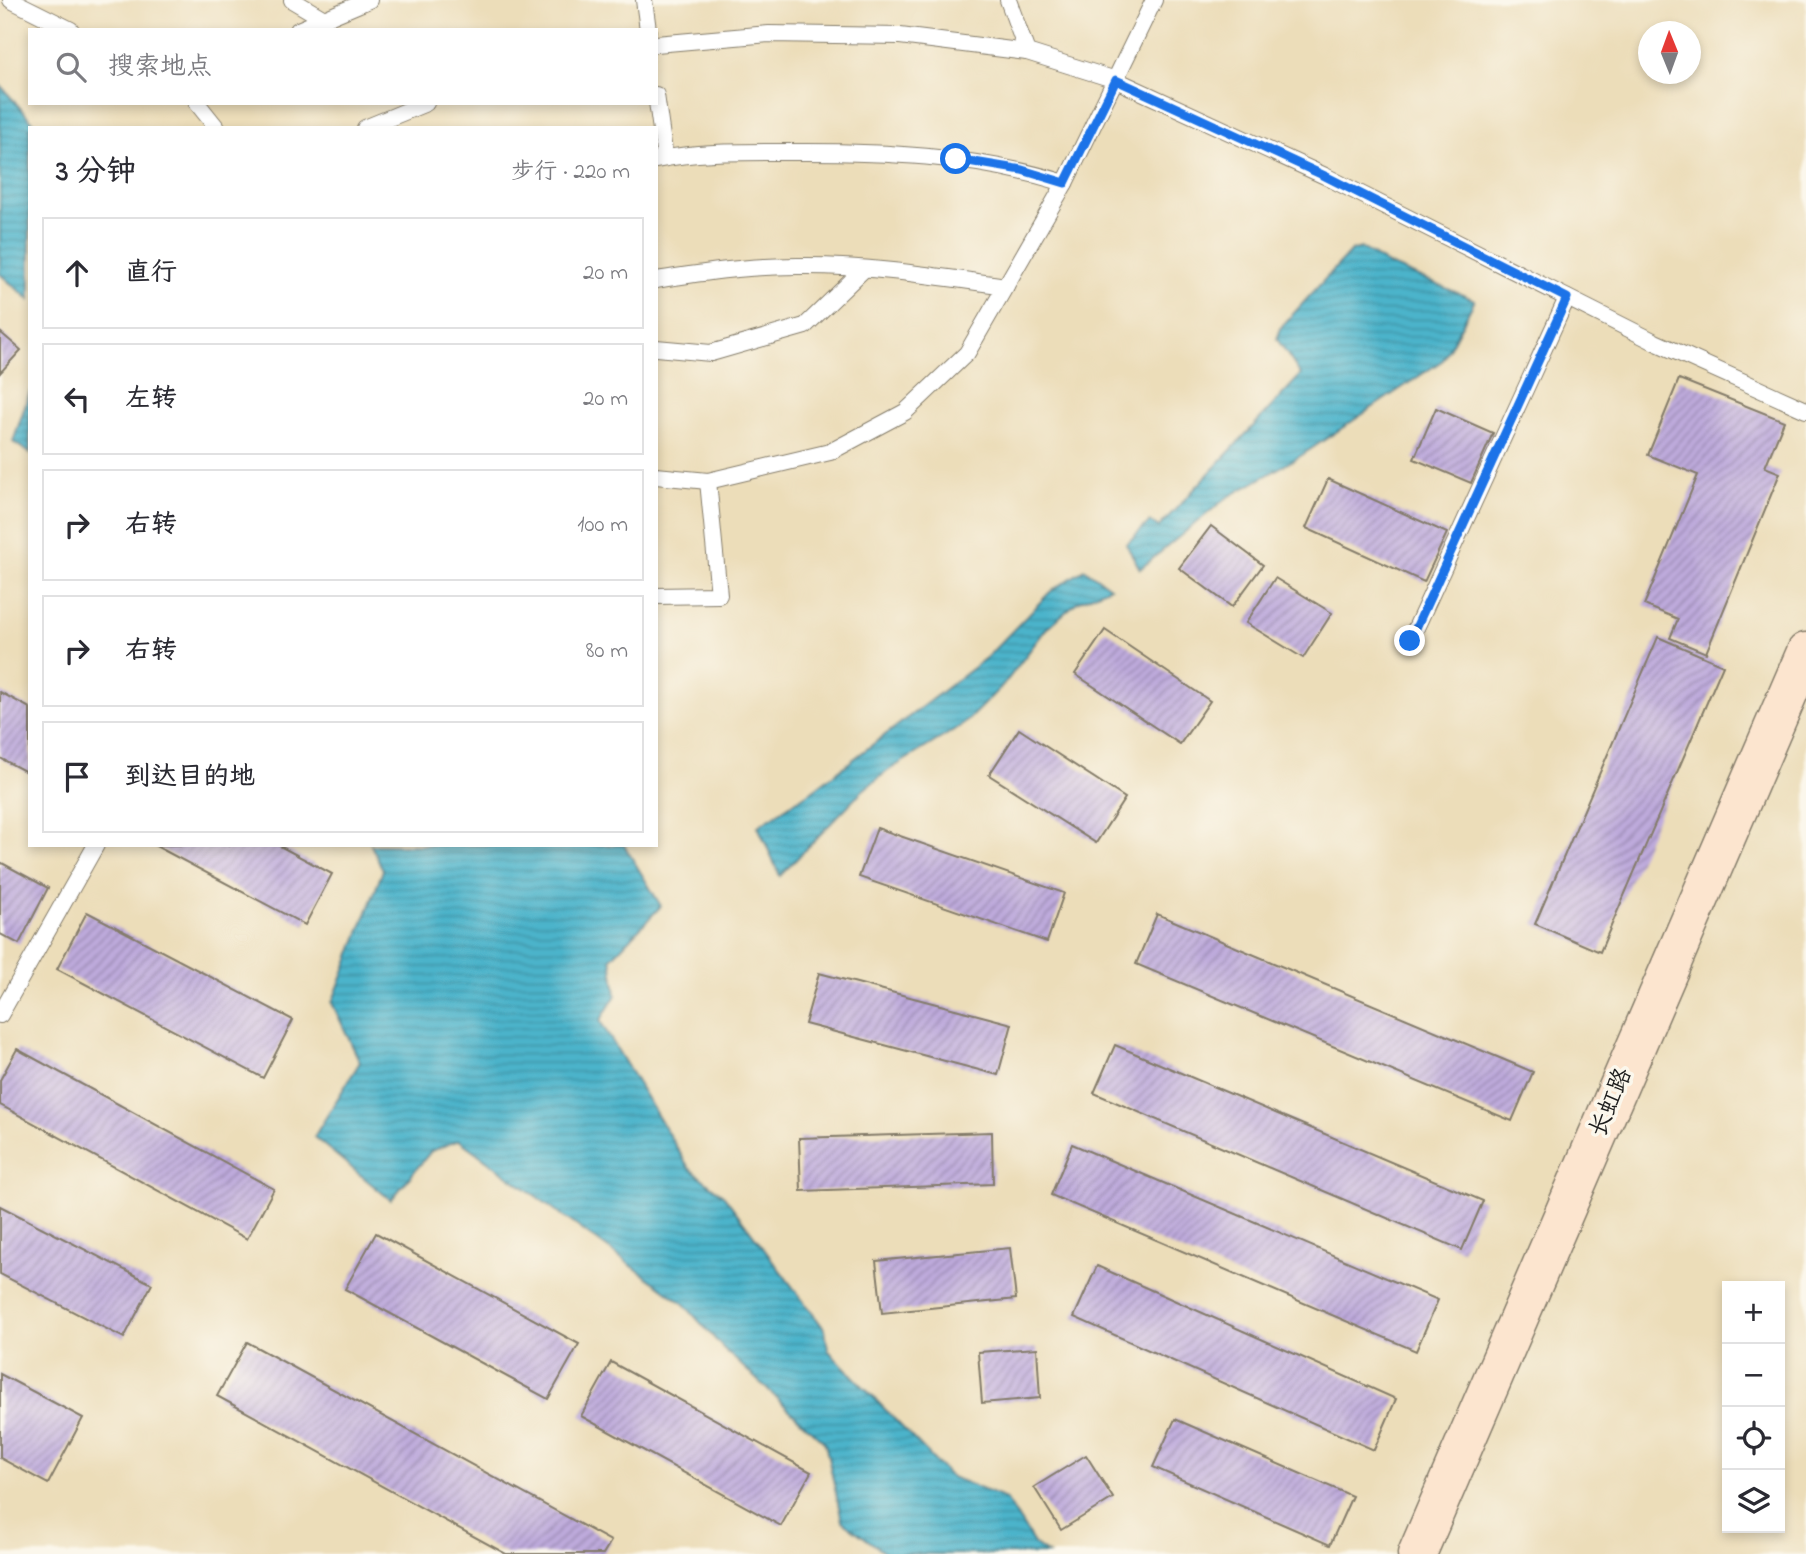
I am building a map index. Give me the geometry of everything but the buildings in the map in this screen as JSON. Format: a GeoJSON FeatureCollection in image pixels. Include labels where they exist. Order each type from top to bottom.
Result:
{"type":"FeatureCollection","features":[{"type":"Feature","properties":{"kind":"street","name":"长虹路"},"geometry":{"type":"LineString","coordinates":[[1417,1554],[1806,652]]}},
{"type":"Feature","properties":{"kind":"lane"},"geometry":{"type":"LineString","coordinates":[[11,0],[67,28]]}},
{"type":"Feature","properties":{"kind":"lane"},"geometry":{"type":"LineString","coordinates":[[292,0],[324,19]]}},
{"type":"Feature","properties":{"kind":"lane"},"geometry":{"type":"LineString","coordinates":[[303,28],[369,0]]}},
{"type":"Feature","properties":{"kind":"lane"},"geometry":{"type":"LineString","coordinates":[[644,0],[648,28]]}},
{"type":"Feature","properties":{"kind":"lane"},"geometry":{"type":"LineString","coordinates":[[1008,0],[1027,52]]}},
{"type":"Feature","properties":{"kind":"lane"},"geometry":{"type":"LineString","coordinates":[[658,476],[708,481],[830,452],[905,412],[967,353],[1065,183],[1154,0]]}},
{"type":"Feature","properties":{"kind":"lane"},"geometry":{"type":"LineString","coordinates":[[658,44],[769,34],[900,36],[1027,52],[1116,80],[1325,176],[1656,342],[1806,410]]}},
{"type":"Feature","properties":{"kind":"lane"},"geometry":{"type":"LineString","coordinates":[[199,105],[214,126]]}},
{"type":"Feature","properties":{"kind":"lane"},"geometry":{"type":"LineString","coordinates":[[370,126],[421,105]]}},
{"type":"Feature","properties":{"kind":"lane"},"geometry":{"type":"LineString","coordinates":[[657,105],[661,159],[749,152],[856,152],[956,159],[1022,170],[1065,183]]}},
{"type":"Feature","properties":{"kind":"lane"},"geometry":{"type":"LineString","coordinates":[[658,280],[713,270],[807,265],[1006,286]]}},
{"type":"Feature","properties":{"kind":"lane"},"geometry":{"type":"LineString","coordinates":[[658,348],[711,353],[805,326],[864,270]]}},
{"type":"Feature","properties":{"kind":"lane"},"geometry":{"type":"LineString","coordinates":[[1410,641],[1567,298]]}},
{"type":"Feature","properties":{"kind":"lane"},"geometry":{"type":"LineString","coordinates":[[658,596],[719,595],[708,481]]}},
{"type":"Feature","properties":{"kind":"lane"},"geometry":{"type":"LineString","coordinates":[[0,1015],[95,847]]}},
{"type":"Feature","properties":{"kind":"water"},"geometry":{"type":"Polygon","coordinates":[[[0,85],[36,126],[28,126],[28,298],[0,274],[0,85]]]}},
{"type":"Feature","properties":{"kind":"water"},"geometry":{"type":"Polygon","coordinates":[[[1361,248],[1387,264],[1475,300],[1443,360],[1302,455],[1225,499],[1140,569],[1126,544],[1150,522],[1159,527],[1301,375],[1277,339],[1282,326],[1351,251],[1361,248]]]}},
{"type":"Feature","properties":{"kind":"water"},"geometry":{"type":"Polygon","coordinates":[[[28,397],[28,452],[13,442],[28,397]]]}},
{"type":"Feature","properties":{"kind":"water"},"geometry":{"type":"Polygon","coordinates":[[[1085,569],[1110,587],[1077,602],[1046,629],[1005,683],[964,724],[889,770],[863,790],[780,876],[758,826],[816,788],[987,657],[1050,592],[1085,569]]]}},
{"type":"Feature","properties":{"kind":"water"},"geometry":{"type":"Polygon","coordinates":[[[372,847],[625,847],[661,906],[611,958],[616,995],[600,1021],[689,1168],[724,1196],[825,1330],[828,1350],[949,1476],[1006,1499],[1035,1545],[1048,1554],[887,1554],[842,1521],[825,1443],[722,1347],[684,1304],[459,1140],[431,1151],[391,1200],[314,1137],[360,1062],[332,1003],[383,870],[372,847]]]}},
{"type":"Feature","properties":{"kind":"route"},"geometry":{"type":"LineString","coordinates":[[956,159],[1022,170],[1065,183],[1116,80],[1325,176],[1567,298],[1410,641]]}}]}
